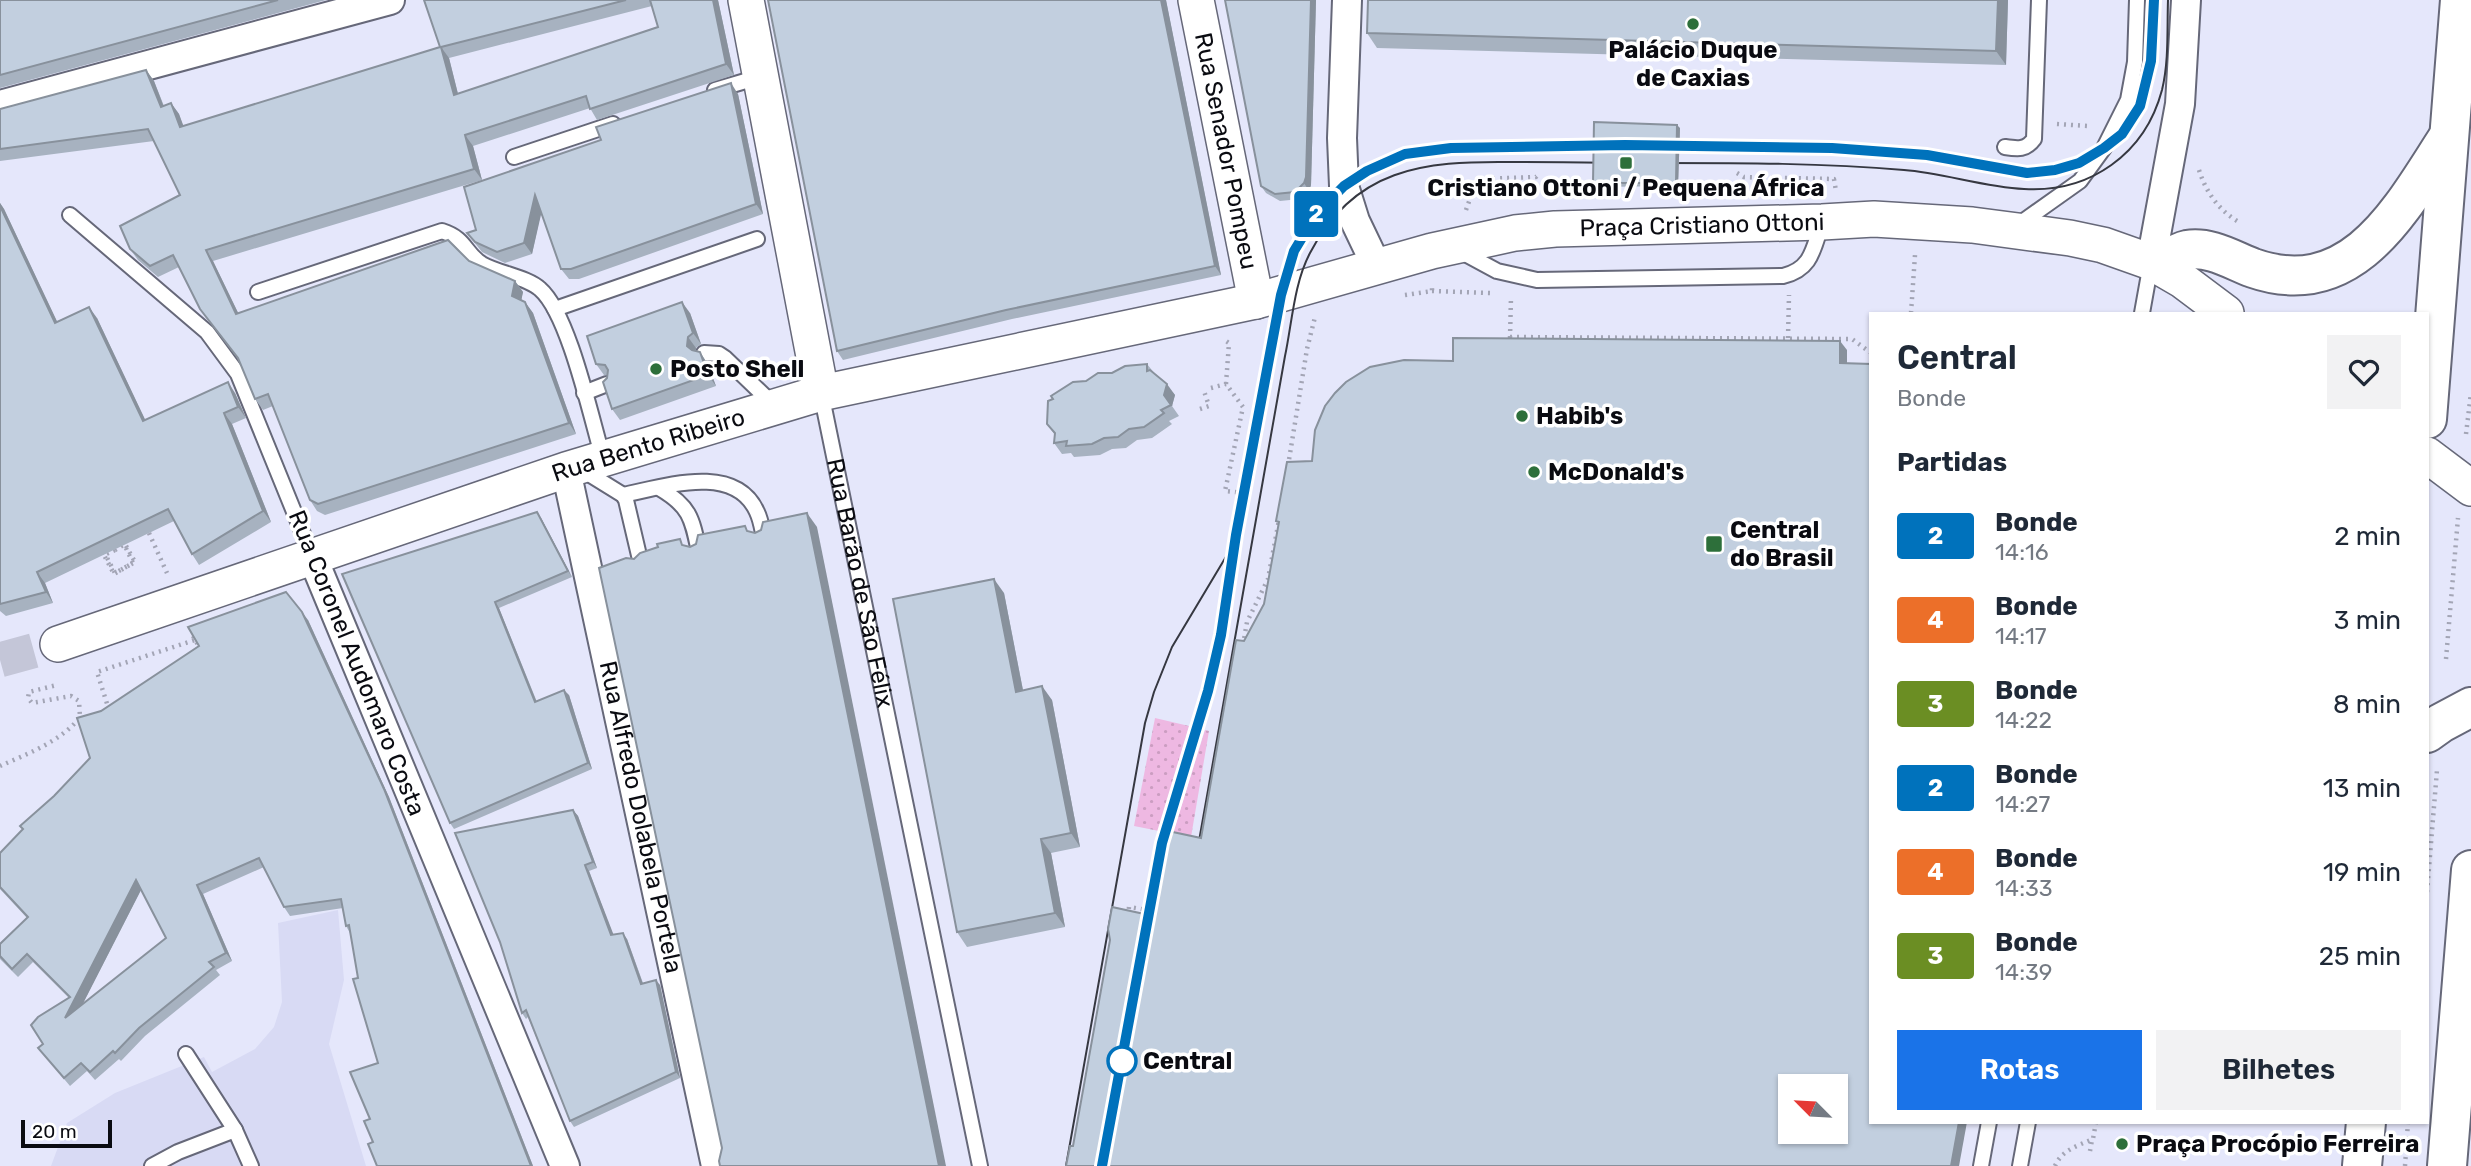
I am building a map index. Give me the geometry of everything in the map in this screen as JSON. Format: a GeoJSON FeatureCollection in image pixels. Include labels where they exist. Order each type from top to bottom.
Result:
{"type":"FeatureCollection","features":[{"type":"Feature","properties":{"kind":"main road"},"geometry":{"type":"LineString","coordinates":[[2429,392],[2460,0]]}},
{"type":"Feature","properties":{"kind":"main road"},"geometry":{"type":"LineString","coordinates":[[2155,263],[2185,250],[2202,250],[2284,275],[2309,274],[2342,265],[2364,251],[2385,230],[2448,137]]}},
{"type":"Feature","properties":{"kind":"main road"},"geometry":{"type":"LineString","coordinates":[[2429,732],[2471,707]]}},
{"type":"Feature","properties":{"kind":"main road"},"geometry":{"type":"LineString","coordinates":[[2447,1166],[2471,870]]}},
{"type":"Feature","properties":{"kind":"main road"},"geometry":{"type":"LineString","coordinates":[[2362,1166],[2366,1124]]}},
{"type":"Feature","properties":{"kind":"street"},"geometry":{"type":"LineString","coordinates":[[0,105],[390,0]]}},
{"type":"Feature","properties":{"kind":"street","name":"Rua Barão de São Félix"},"geometry":{"type":"LineString","coordinates":[[746,0],[821,393]]}},
{"type":"Feature","properties":{"kind":"street","name":"Rua Senador Pompeu"},"geometry":{"type":"LineString","coordinates":[[1196,0],[1255,301]]}},
{"type":"Feature","properties":{"kind":"street"},"geometry":{"type":"LineString","coordinates":[[1347,0],[1342,138],[1344,186],[1355,221],[1377,267]]}},
{"type":"Feature","properties":{"kind":"street"},"geometry":{"type":"LineString","coordinates":[[2186,0],[2180,104],[2155,263],[2225,312]]}},
{"type":"Feature","properties":{"kind":"street","name":"Praça Cristiano Ottoni"},"geometry":{"type":"LineString","coordinates":[[1255,301],[1452,247],[1516,233],[1555,229],[1874,219],[1972,225],[2070,238],[2103,245],[2155,263]]}},
{"type":"Feature","properties":{"kind":"street","name":"Rua Bento Ribeiro"},"geometry":{"type":"LineString","coordinates":[[58,644],[582,465],[821,393],[1255,301]]}},
{"type":"Feature","properties":{"kind":"street"},"geometry":{"type":"LineString","coordinates":[[2429,458],[2465,503]]}},
{"type":"Feature","properties":{"kind":"street","name":"Rua Alfredo Dolabela Portela"},"geometry":{"type":"LineString","coordinates":[[582,465],[716,1166]]}},
{"type":"Feature","properties":{"kind":"street","name":"Rua Coronel Audomaro Costa"},"geometry":{"type":"LineString","coordinates":[[312,556],[565,1166]]}},
{"type":"Feature","properties":{"kind":"lane"},"geometry":{"type":"LineString","coordinates":[[2005,148],[2020,149],[2029,146],[2034,139],[2039,0]]}},
{"type":"Feature","properties":{"kind":"lane"},"geometry":{"type":"LineString","coordinates":[[2011,230],[2080,181],[2104,148],[2128,100],[2136,62],[2137,0]]}},
{"type":"Feature","properties":{"kind":"lane"},"geometry":{"type":"LineString","coordinates":[[708,93],[761,76]]}},
{"type":"Feature","properties":{"kind":"lane"},"geometry":{"type":"LineString","coordinates":[[514,157],[630,119]]}},
{"type":"Feature","properties":{"kind":"lane","name":"Rua Coronel Audomaro Costa"},"geometry":{"type":"LineString","coordinates":[[70,215],[207,332],[238,374],[312,556]]}},
{"type":"Feature","properties":{"kind":"lane"},"geometry":{"type":"LineString","coordinates":[[1452,247],[1497,271],[1537,280],[1789,274],[1798,272],[1808,262],[1832,221]]}},
{"type":"Feature","properties":{"kind":"lane"},"geometry":{"type":"LineString","coordinates":[[258,292],[443,231],[456,235],[474,259],[496,272],[532,282],[550,299],[555,309],[568,339],[584,393],[582,465],[623,495],[629,506],[641,564]]}},
{"type":"Feature","properties":{"kind":"lane"},"geometry":{"type":"LineString","coordinates":[[555,309],[757,239]]}},
{"type":"Feature","properties":{"kind":"lane"},"geometry":{"type":"LineString","coordinates":[[2143,312],[2155,263]]}},
{"type":"Feature","properties":{"kind":"lane"},"geometry":{"type":"LineString","coordinates":[[704,353],[719,354],[725,358],[776,407]]}},
{"type":"Feature","properties":{"kind":"lane"},"geometry":{"type":"LineString","coordinates":[[584,393],[607,384]]}},
{"type":"Feature","properties":{"kind":"lane","name":"Rua Barão de São Félix"},"geometry":{"type":"LineString","coordinates":[[821,393],[980,1166]]}},
{"type":"Feature","properties":{"kind":"lane"},"geometry":{"type":"LineString","coordinates":[[623,495],[697,481],[730,486],[751,502],[758,513],[764,538]]}},
{"type":"Feature","properties":{"kind":"lane"},"geometry":{"type":"LineString","coordinates":[[659,488],[679,501],[688,512],[699,552]]}},
{"type":"Feature","properties":{"kind":"lane"},"geometry":{"type":"LineString","coordinates":[[187,1054],[235,1130],[251,1166]]}},
{"type":"Feature","properties":{"kind":"lane"},"geometry":{"type":"LineString","coordinates":[[1982,1166],[1989,1124]]}},
{"type":"Feature","properties":{"kind":"lane"},"geometry":{"type":"LineString","coordinates":[[2020,1166],[2028,1124]]}},
{"type":"Feature","properties":{"kind":"lane"},"geometry":{"type":"LineString","coordinates":[[152,1166],[178,1152],[235,1130]]}},
{"type":"Feature","properties":{"kind":"path"},"geometry":{"type":"LineString","coordinates":[[2035,124],[2088,126]]}},
{"type":"Feature","properties":{"kind":"path"},"geometry":{"type":"LineString","coordinates":[[2171,153],[2197,153],[2203,185],[2218,206],[2246,225]]}},
{"type":"Feature","properties":{"kind":"path"},"geometry":{"type":"LineString","coordinates":[[1452,247],[1477,179],[1536,177],[1540,173]]}},
{"type":"Feature","properties":{"kind":"path"},"geometry":{"type":"LineString","coordinates":[[1737,173],[1744,177],[1834,179],[1832,221]]}},
{"type":"Feature","properties":{"kind":"path"},"geometry":{"type":"LineString","coordinates":[[1912,312],[1916,222]]}},
{"type":"Feature","properties":{"kind":"path"},"geometry":{"type":"LineString","coordinates":[[1788,350],[1789,274]]}},
{"type":"Feature","properties":{"kind":"path"},"geometry":{"type":"LineString","coordinates":[[1510,348],[1511,276]]}},
{"type":"Feature","properties":{"kind":"path"},"geometry":{"type":"LineString","coordinates":[[1432,291],[1511,294]]}},
{"type":"Feature","properties":{"kind":"path"},"geometry":{"type":"LineString","coordinates":[[1288,467],[1307,349],[1317,310]]}},
{"type":"Feature","properties":{"kind":"path"},"geometry":{"type":"LineString","coordinates":[[1210,311],[1213,331],[1229,343],[1226,384],[1243,407],[1225,491],[1245,493]]}},
{"type":"Feature","properties":{"kind":"path"},"geometry":{"type":"LineString","coordinates":[[1510,337],[1852,339],[1869,352]]}},
{"type":"Feature","properties":{"kind":"path"},"geometry":{"type":"LineString","coordinates":[[1211,388],[1226,384]]}},
{"type":"Feature","properties":{"kind":"path"},"geometry":{"type":"LineString","coordinates":[[1200,409],[1209,406],[1204,391]]}},
{"type":"Feature","properties":{"kind":"path"},"geometry":{"type":"LineString","coordinates":[[2466,434],[2471,393]]}},
{"type":"Feature","properties":{"kind":"path"},"geometry":{"type":"LineString","coordinates":[[2446,659],[2465,503]]}},
{"type":"Feature","properties":{"kind":"path"},"geometry":{"type":"LineString","coordinates":[[1242,648],[1247,622],[1268,579],[1280,511]]}},
{"type":"Feature","properties":{"kind":"path"},"geometry":{"type":"LineString","coordinates":[[149,533],[168,575]]}},
{"type":"Feature","properties":{"kind":"path"},"geometry":{"type":"LineString","coordinates":[[104,552],[115,573],[135,562],[125,544],[115,550],[104,555],[114,574],[133,563],[124,544]]}},
{"type":"Feature","properties":{"kind":"path"},"geometry":{"type":"LineString","coordinates":[[190,658],[201,650],[193,636]]}},
{"type":"Feature","properties":{"kind":"path"},"geometry":{"type":"LineString","coordinates":[[121,704],[109,711],[97,672],[208,636]]}},
{"type":"Feature","properties":{"kind":"path"},"geometry":{"type":"LineString","coordinates":[[0,766],[29,753],[74,726],[80,718],[79,702],[71,696],[32,703],[28,698],[29,692],[57,685]]}},
{"type":"Feature","properties":{"kind":"path"},"geometry":{"type":"LineString","coordinates":[[2429,868],[2437,771]]}},
{"type":"Feature","properties":{"kind":"path"},"geometry":{"type":"LineString","coordinates":[[1127,919],[1129,907],[1158,912]]}},
{"type":"Feature","properties":{"kind":"path"},"geometry":{"type":"LineString","coordinates":[[2090,1151],[2096,1124]]}},
{"type":"Feature","properties":{"kind":"path"},"geometry":{"type":"LineString","coordinates":[[2404,1166],[2408,1124]]}},
{"type":"Feature","properties":{"kind":"path"},"geometry":{"type":"LineString","coordinates":[[2054,1166],[2067,1149],[2092,1139]]}},
{"type":"Feature","properties":{"kind":"shaded area"},"geometry":{"type":"Polygon","coordinates":[[[1155,718],[1189,726],[1159,831],[1134,826],[1155,718]]]}},
{"type":"Feature","properties":{"kind":"shaded area"},"geometry":{"type":"Polygon","coordinates":[[[1205,730],[1209,731],[1191,837],[1173,833],[1205,730]]]}},
{"type":"Feature","properties":{"kind":"shaded area"},"geometry":{"type":"Polygon","coordinates":[[[338,910],[344,980],[329,1044],[366,1166],[51,1166],[67,1123],[115,1093],[204,1057],[212,1072],[255,1049],[274,1027],[282,1002],[278,923],[338,910]]]}},
{"type":"Feature","properties":{"kind":"building"},"geometry":{"type":"Polygon","coordinates":[[[0,0],[278,0],[0,75],[0,0]]]}},
{"type":"Feature","properties":{"kind":"building"},"geometry":{"type":"Polygon","coordinates":[[[424,0],[626,0],[441,47],[454,95],[658,27],[650,0],[713,0],[726,64],[590,109],[586,96],[465,135],[474,169],[206,250],[236,314],[448,240],[469,261],[515,281],[512,296],[525,302],[569,423],[318,504],[310,500],[268,394],[255,399],[238,358],[200,309],[173,255],[150,266],[130,249],[120,226],[180,195],[148,129],[0,149],[0,109],[146,70],[161,107],[171,103],[180,127],[440,47],[424,0]]]}},
{"type":"Feature","properties":{"kind":"building"},"geometry":{"type":"Polygon","coordinates":[[[768,0],[1161,0],[1215,266],[1006,310],[837,351],[768,0]]]}},
{"type":"Feature","properties":{"kind":"building"},"geometry":{"type":"Polygon","coordinates":[[[1225,0],[1311,0],[1306,177],[1295,192],[1275,194],[1261,186],[1225,0]]]}},
{"type":"Feature","properties":{"kind":"building","name":"Palácio Duque de Caxias"},"geometry":{"type":"Polygon","coordinates":[[[1368,0],[1998,0],[1996,51],[1367,33],[1368,0]]]}},
{"type":"Feature","properties":{"kind":"building"},"geometry":{"type":"Polygon","coordinates":[[[731,83],[756,204],[571,269],[561,269],[535,195],[524,243],[497,252],[475,242],[467,233],[476,230],[464,187],[601,140],[596,127],[731,83]]]}},
{"type":"Feature","properties":{"kind":"building"},"geometry":{"type":"Polygon","coordinates":[[[1594,122],[1677,125],[1676,183],[1593,183],[1594,122]]]}},
{"type":"Feature","properties":{"kind":"building"},"geometry":{"type":"Polygon","coordinates":[[[0,206],[55,323],[89,307],[143,421],[228,382],[238,407],[224,413],[263,511],[192,554],[168,509],[37,572],[46,592],[0,604],[0,206]]]}},
{"type":"Feature","properties":{"kind":"building","name":"Posto Shell"},"geometry":{"type":"Polygon","coordinates":[[[682,302],[693,333],[688,337],[687,346],[700,352],[708,375],[612,409],[603,382],[607,378],[608,370],[605,365],[596,364],[587,336],[682,302]]]}},
{"type":"Feature","properties":{"kind":"building"},"geometry":{"type":"Polygon","coordinates":[[[1453,338],[1840,341],[1840,363],[1869,364],[1869,1124],[1959,1124],[1951,1166],[1066,1166],[1070,1146],[1073,1146],[1110,940],[1108,929],[1112,907],[1149,915],[1155,878],[1159,879],[1168,831],[1201,838],[1236,640],[1244,641],[1264,604],[1287,462],[1312,461],[1315,430],[1325,406],[1346,382],[1370,367],[1404,360],[1453,361],[1453,338]]]}},
{"type":"Feature","properties":{"kind":"building"},"geometry":{"type":"Polygon","coordinates":[[[1147,364],[1147,371],[1150,370],[1167,384],[1164,395],[1171,405],[1161,410],[1164,413],[1144,427],[1129,429],[1118,437],[1104,438],[1092,444],[1066,446],[1067,441],[1054,443],[1055,433],[1047,424],[1048,401],[1053,399],[1051,396],[1073,382],[1086,381],[1098,373],[1112,373],[1125,366],[1147,364]]]}},
{"type":"Feature","properties":{"kind":"building"},"geometry":{"type":"Polygon","coordinates":[[[537,512],[568,571],[495,602],[535,702],[564,690],[588,763],[450,823],[342,574],[537,512]]]}},
{"type":"Feature","properties":{"kind":"building"},"geometry":{"type":"Polygon","coordinates":[[[807,513],[939,1166],[720,1166],[722,1148],[599,568],[626,558],[634,559],[640,553],[658,547],[657,544],[680,539],[682,545],[690,547],[696,544],[698,535],[745,526],[747,531],[755,533],[761,530],[763,522],[807,513]]]}},
{"type":"Feature","properties":{"kind":"building"},"geometry":{"type":"Polygon","coordinates":[[[994,579],[1016,692],[1042,686],[1071,833],[1041,839],[1055,913],[957,932],[893,599],[994,579]]]}},
{"type":"Feature","properties":{"kind":"building"},"geometry":{"type":"Polygon","coordinates":[[[286,592],[302,612],[384,789],[531,1166],[377,1166],[368,1144],[373,1142],[364,1121],[370,1119],[350,1072],[378,1063],[353,979],[358,978],[349,925],[346,926],[341,899],[284,907],[259,858],[197,885],[226,953],[209,962],[214,967],[139,1028],[115,1053],[113,1051],[90,1072],[81,1063],[64,1078],[38,1048],[43,1044],[31,1025],[38,1017],[70,997],[27,954],[12,969],[0,956],[0,944],[28,917],[0,887],[0,853],[23,829],[20,826],[54,796],[90,758],[77,718],[101,711],[199,646],[188,627],[286,592]],[[136,880],[65,1018],[166,938],[136,880]]]}},
{"type":"Feature","properties":{"kind":"building"},"geometry":{"type":"Polygon","coordinates":[[[573,810],[593,862],[585,865],[611,935],[623,933],[641,984],[656,980],[676,1072],[570,1121],[526,1010],[522,1013],[500,942],[455,833],[573,810]]]}},
{"type":"Feature","properties":{"kind":"tunnel"},"geometry":{"type":"LineString","coordinates":[[0,660],[58,644]]}},
{"type":"Feature","properties":{"kind":"tram line"},"geometry":{"type":"LineString","coordinates":[[1659,146],[1903,154],[2025,173],[2063,167],[2094,154],[2114,140],[2129,124],[2139,106],[2150,67],[2154,0]]}},
{"type":"Feature","properties":{"kind":"tram line","name":"2"},"geometry":{"type":"LineString","coordinates":[[1102,1166],[1162,843],[1208,691],[1221,635],[1236,535],[1281,295],[1294,251],[1317,213],[1344,186],[1367,171],[1405,154],[1451,148],[1625,145],[1832,148],[1927,155],[2027,173],[2055,170],[2079,163],[2104,148],[2122,134],[2140,106],[2151,61],[2154,0]]}},
{"type":"Feature","properties":{"kind":"tram line"},"geometry":{"type":"LineString","coordinates":[[1660,163],[1874,168],[1919,172],[2024,189],[2048,189],[2071,184],[2092,176],[2128,151],[2143,133],[2154,113],[2166,68],[2168,0]]}},
{"type":"Feature","properties":{"kind":"tram line"},"geometry":{"type":"LineString","coordinates":[[1152,896],[1162,843],[1208,691],[1221,635],[1236,535],[1281,295],[1288,270],[1309,226],[1339,189],[1380,163],[1405,154],[1465,147],[1613,145]]}},
{"type":"Feature","properties":{"kind":"tram line"},"geometry":{"type":"LineString","coordinates":[[1196,858],[1294,303],[1300,277],[1310,253],[1328,225],[1348,203],[1370,187],[1394,175],[1421,168],[1479,162],[1611,163]]}},
{"type":"Feature","properties":{"kind":"tram line"},"geometry":{"type":"LineString","coordinates":[[1066,1166],[1145,723],[1172,647],[1230,550]]}},
{"type":"Feature","properties":{"kind":"place","name":"Palácio Duque de Caxias"},"geometry":{"type":"Point","coordinates":[1693,24]}},
{"type":"Feature","properties":{"kind":"place","name":"Cristiano Ottoni / Pequena África"},"geometry":{"type":"Point","coordinates":[1626,163]}},
{"type":"Feature","properties":{"kind":"place","name":"Posto Shell"},"geometry":{"type":"Point","coordinates":[656,369]}},
{"type":"Feature","properties":{"kind":"place","name":"Habib's"},"geometry":{"type":"Point","coordinates":[1522,416]}},
{"type":"Feature","properties":{"kind":"place","name":"McDonald's"},"geometry":{"type":"Point","coordinates":[1534,472]}},
{"type":"Feature","properties":{"kind":"place","name":"Central do Brasil"},"geometry":{"type":"Point","coordinates":[1714,544]}},
{"type":"Feature","properties":{"kind":"place","name":"Central"},"geometry":{"type":"Point","coordinates":[1122,1061]}},
{"type":"Feature","properties":{"kind":"place","name":"Praça Procópio Ferreira"},"geometry":{"type":"Point","coordinates":[2122,1144]}}]}
